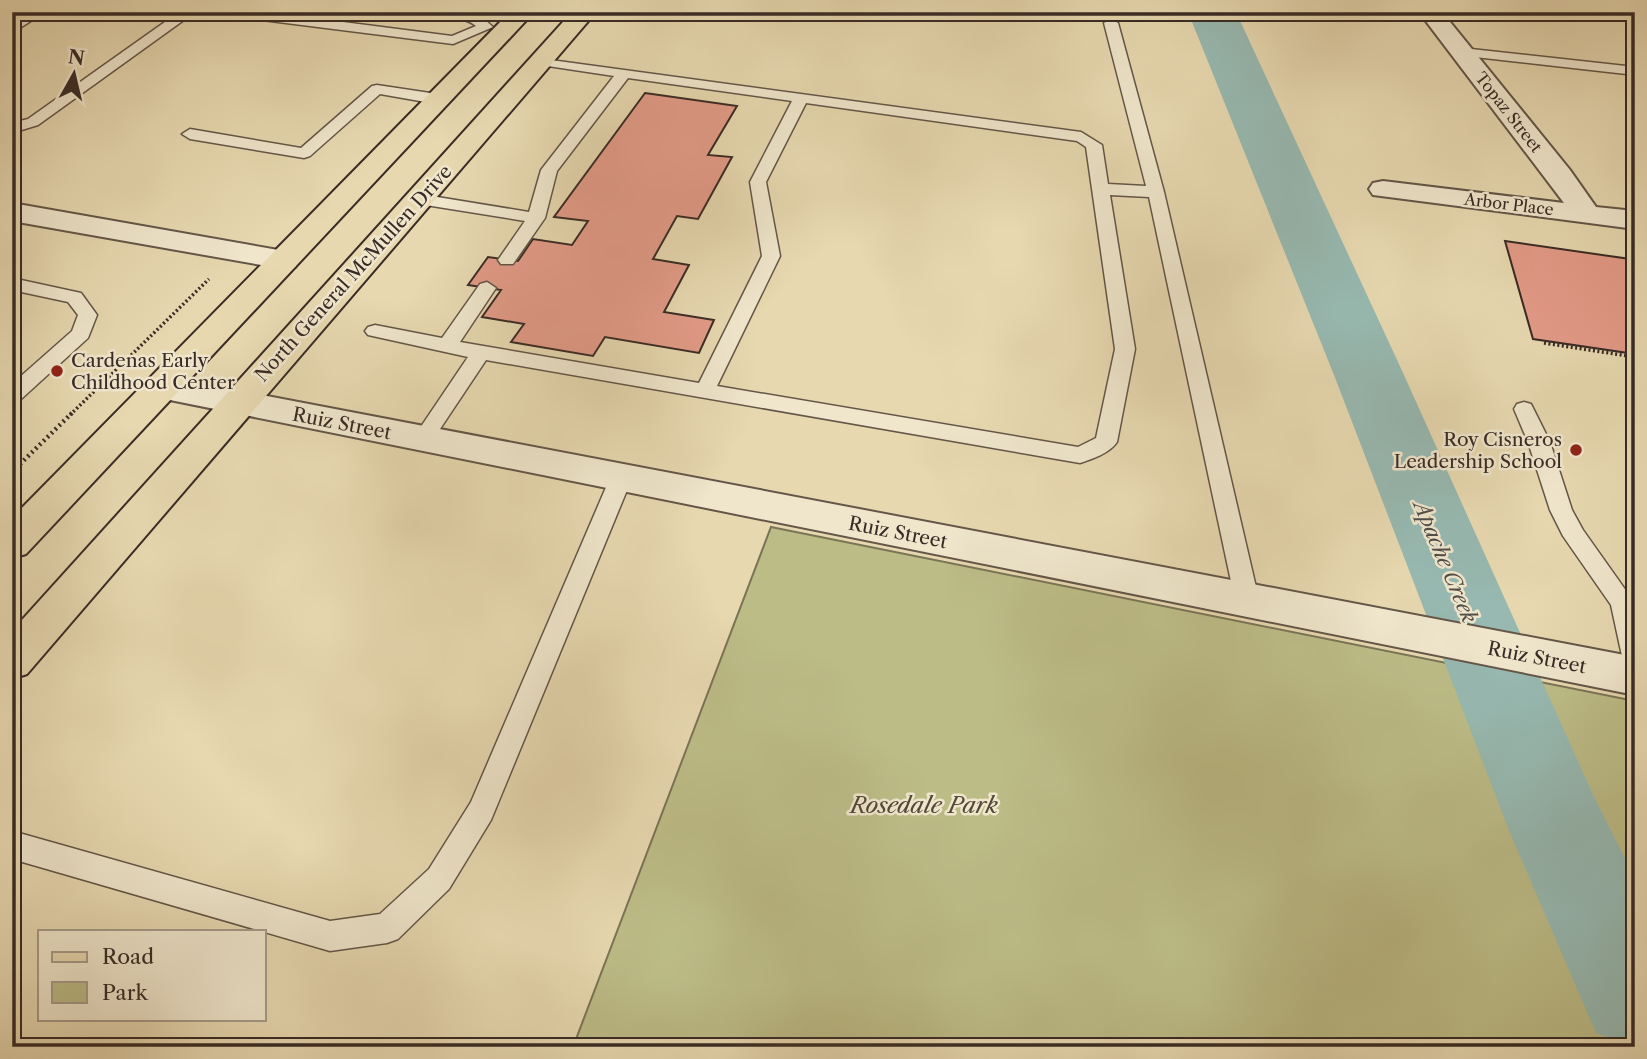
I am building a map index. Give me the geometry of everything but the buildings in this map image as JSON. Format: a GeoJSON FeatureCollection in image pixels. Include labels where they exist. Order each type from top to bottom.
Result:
{"type":"FeatureCollection","features":[{"type":"Feature","properties":{"kind":"main road","name":"North General McMullen Drive"},"geometry":{"type":"LineString","coordinates":[[12,661],[585,12]]}},
{"type":"Feature","properties":{"kind":"main road"},"geometry":{"type":"LineString","coordinates":[[12,543],[437,99],[505,23]]}},
{"type":"Feature","properties":{"kind":"street","name":"Topaz Street"},"geometry":{"type":"LineString","coordinates":[[1430,12],[1560,176],[1586,213]]}},
{"type":"Feature","properties":{"kind":"street","name":"Arbor Place"},"geometry":{"type":"LineString","coordinates":[[1383,189],[1635,220]]}},
{"type":"Feature","properties":{"kind":"street"},"geometry":{"type":"LineString","coordinates":[[12,212],[284,260]]}},
{"type":"Feature","properties":{"kind":"street","name":"Ruiz Street"},"geometry":{"type":"LineString","coordinates":[[162,388],[1635,676]]}},
{"type":"Feature","properties":{"kind":"lane"},"geometry":{"type":"LineString","coordinates":[[12,29],[38,12]]}},
{"type":"Feature","properties":{"kind":"lane"},"geometry":{"type":"LineString","coordinates":[[12,128],[33,122],[188,12]]}},
{"type":"Feature","properties":{"kind":"lane"},"geometry":{"type":"LineString","coordinates":[[231,12],[453,40],[505,23]]}},
{"type":"Feature","properties":{"kind":"lane"},"geometry":{"type":"LineString","coordinates":[[447,12],[505,23]]}},
{"type":"Feature","properties":{"kind":"lane"},"geometry":{"type":"LineString","coordinates":[[1111,23],[1156,191],[1247,600]]}},
{"type":"Feature","properties":{"kind":"lane"},"geometry":{"type":"LineString","coordinates":[[1462,52],[1635,71]]}},
{"type":"Feature","properties":{"kind":"lane"},"geometry":{"type":"LineString","coordinates":[[375,331],[481,353],[1080,455],[1106,442],[1125,349],[1094,145],[1081,137],[541,61]]}},
{"type":"Feature","properties":{"kind":"lane"},"geometry":{"type":"LineString","coordinates":[[507,260],[536,218],[549,170],[624,73]]}},
{"type":"Feature","properties":{"kind":"lane"},"geometry":{"type":"LineString","coordinates":[[190,134],[304,153],[377,89],[437,99]]}},
{"type":"Feature","properties":{"kind":"lane"},"geometry":{"type":"LineString","coordinates":[[705,391],[771,256],[758,182],[801,98]]}},
{"type":"Feature","properties":{"kind":"lane"},"geometry":{"type":"LineString","coordinates":[[1100,189],[1156,191]]}},
{"type":"Feature","properties":{"kind":"lane"},"geometry":{"type":"LineString","coordinates":[[419,199],[536,218]]}},
{"type":"Feature","properties":{"kind":"lane"},"geometry":{"type":"LineString","coordinates":[[12,284],[74,298],[88,315],[81,334],[12,397]]}},
{"type":"Feature","properties":{"kind":"lane"},"geometry":{"type":"LineString","coordinates":[[447,346],[486,288]]}},
{"type":"Feature","properties":{"kind":"lane"},"geometry":{"type":"LineString","coordinates":[[423,439],[481,353]]}},
{"type":"Feature","properties":{"kind":"lane"},"geometry":{"type":"LineString","coordinates":[[1524,409],[1570,528],[1622,602],[1635,656]]}},
{"type":"Feature","properties":{"kind":"lane"},"geometry":{"type":"LineString","coordinates":[[12,845],[330,936],[387,928],[439,880],[481,811],[621,478]]}},
{"type":"Feature","properties":{"kind":"path"},"geometry":{"type":"LineString","coordinates":[[12,472],[217,272]]}},
{"type":"Feature","properties":{"kind":"path"},"geometry":{"type":"LineString","coordinates":[[1544,343],[1635,357]]}},
{"type":"Feature","properties":{"kind":"green space","name":"Rosedale Park"},"geometry":{"type":"Polygon","coordinates":[[[771,527],[1635,701],[1635,1047],[573,1047],[771,527]]]}},
{"type":"Feature","properties":{"kind":"waterway","name":"Apache Creek"},"geometry":{"type":"LineString","coordinates":[[1212,12],[1369,375],[1560,833],[1635,994]]}},
{"type":"Feature","properties":{"kind":"place","name":"Cardenas Early Childhood Center"},"geometry":{"type":"Point","coordinates":[57,371]}},
{"type":"Feature","properties":{"kind":"place","name":"Roy Cisneros Leadership School"},"geometry":{"type":"Point","coordinates":[1576,450]}}]}
